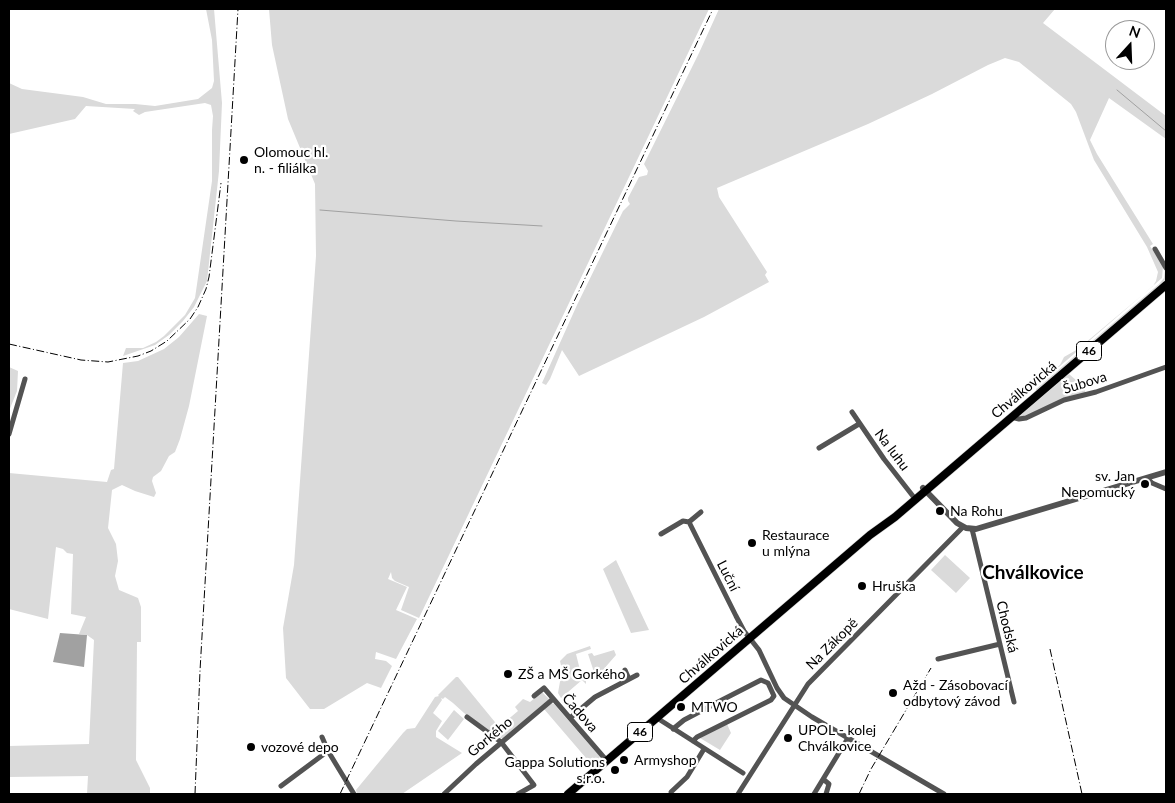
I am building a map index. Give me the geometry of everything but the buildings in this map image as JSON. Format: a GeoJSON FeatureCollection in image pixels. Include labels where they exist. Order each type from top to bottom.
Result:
{"type":"FeatureCollection","features":[{"type":"Feature","properties":{"kind":"main road","name":"Chválkovická"},"geometry":{"type":"LineString","coordinates":[[568,794],[1166,285]]}},
{"type":"Feature","properties":{"kind":"street"},"geometry":{"type":"LineString","coordinates":[[1155,250],[1166,268]]}},
{"type":"Feature","properties":{"kind":"street","name":"Šubova"},"geometry":{"type":"LineString","coordinates":[[1011,417],[1026,418],[1064,400],[1101,390],[1166,367]]}},
{"type":"Feature","properties":{"kind":"street"},"geometry":{"type":"LineString","coordinates":[[9,434],[25,379]]}},
{"type":"Feature","properties":{"kind":"street","name":"Na luhu"},"geometry":{"type":"LineString","coordinates":[[852,412],[884,459],[914,498]]}},
{"type":"Feature","properties":{"kind":"street"},"geometry":{"type":"LineString","coordinates":[[819,448],[859,424]]}},
{"type":"Feature","properties":{"kind":"street"},"geometry":{"type":"LineString","coordinates":[[926,488],[957,524],[972,529],[985,527],[1166,472]]}},
{"type":"Feature","properties":{"kind":"street"},"geometry":{"type":"LineString","coordinates":[[1147,478],[1152,483],[1166,489]]}},
{"type":"Feature","properties":{"kind":"street"},"geometry":{"type":"LineString","coordinates":[[661,534],[683,522],[689,522],[701,512]]}},
{"type":"Feature","properties":{"kind":"street","name":"Luční"},"geometry":{"type":"LineString","coordinates":[[689,522],[736,616],[759,650],[780,693],[794,705],[944,794]]}},
{"type":"Feature","properties":{"kind":"street","name":"Na Zákopě"},"geometry":{"type":"LineString","coordinates":[[738,794],[808,684],[963,527]]}},
{"type":"Feature","properties":{"kind":"street","name":"Chodská"},"geometry":{"type":"LineString","coordinates":[[972,529],[1014,702]]}},
{"type":"Feature","properties":{"kind":"street"},"geometry":{"type":"LineString","coordinates":[[938,659],[1000,644]]}},
{"type":"Feature","properties":{"kind":"street"},"geometry":{"type":"LineString","coordinates":[[625,670],[629,679]]}},
{"type":"Feature","properties":{"kind":"street"},"geometry":{"type":"LineString","coordinates":[[570,718],[595,697],[637,675]]}},
{"type":"Feature","properties":{"kind":"street"},"geometry":{"type":"LineString","coordinates":[[673,730],[688,718],[761,680],[768,683],[774,696],[771,700],[697,737],[693,742]]}},
{"type":"Feature","properties":{"kind":"street","name":"Čadova"},"geometry":{"type":"LineString","coordinates":[[534,696],[544,688],[607,761]]}},
{"type":"Feature","properties":{"kind":"street","name":"Gorkého"},"geometry":{"type":"LineString","coordinates":[[444,794],[500,743],[553,699]]}},
{"type":"Feature","properties":{"kind":"street"},"geometry":{"type":"LineString","coordinates":[[467,717],[500,743],[534,785],[518,794]]}},
{"type":"Feature","properties":{"kind":"street"},"geometry":{"type":"LineString","coordinates":[[657,718],[743,773]]}},
{"type":"Feature","properties":{"kind":"street"},"geometry":{"type":"LineString","coordinates":[[322,737],[328,751],[354,794]]}},
{"type":"Feature","properties":{"kind":"street"},"geometry":{"type":"LineString","coordinates":[[814,794],[848,738]]}},
{"type":"Feature","properties":{"kind":"street"},"geometry":{"type":"LineString","coordinates":[[671,792],[687,777],[704,749]]}},
{"type":"Feature","properties":{"kind":"street"},"geometry":{"type":"LineString","coordinates":[[281,786],[328,751]]}},
{"type":"Feature","properties":{"kind":"street"},"geometry":{"type":"LineString","coordinates":[[823,779],[829,784],[826,794]]}},
{"type":"Feature","properties":{"kind":"shaded area"},"geometry":{"type":"Polygon","coordinates":[[[206,9],[214,9],[222,103],[219,171],[207,281],[194,307],[169,335],[155,345],[123,356],[126,348],[143,348],[164,336],[185,315],[195,298],[212,181],[213,116],[211,105],[205,103],[145,112],[139,115],[133,111],[135,109],[86,106],[75,119],[9,134],[9,83],[22,89],[83,97],[106,104],[155,106],[198,99],[212,88],[214,81],[212,40],[206,9]]]}},
{"type":"Feature","properties":{"kind":"shaded area"},"geometry":{"type":"Polygon","coordinates":[[[269,9],[709,9],[419,618],[401,610],[409,587],[395,581],[392,578],[391,572],[388,579],[407,587],[396,610],[417,619],[396,659],[376,652],[375,659],[386,661],[392,666],[381,688],[367,683],[324,709],[310,709],[286,678],[283,628],[294,565],[316,256],[315,184],[288,119],[272,45],[269,9]]]}},
{"type":"Feature","properties":{"kind":"shaded area"},"geometry":{"type":"Polygon","coordinates":[[[719,9],[1055,9],[1043,23],[1166,116],[1166,139],[1109,98],[1090,140],[1153,244],[1150,246],[1163,266],[1162,278],[1153,286],[1158,272],[1147,247],[1094,160],[1076,112],[1071,104],[1019,62],[1005,58],[868,124],[717,188],[719,197],[767,272],[765,275],[769,282],[704,317],[579,376],[562,350],[546,385],[542,383],[577,305],[623,211],[630,204],[628,198],[639,177],[647,175],[648,171],[644,164],[719,9]]]}},
{"type":"Feature","properties":{"kind":"shaded area"},"geometry":{"type":"Polygon","coordinates":[[[1165,269],[1166,281],[1164,284],[1036,392],[1036,389],[1159,284],[1164,278],[1165,269]]]}},
{"type":"Feature","properties":{"kind":"shaded area"},"geometry":{"type":"Polygon","coordinates":[[[1143,295],[1038,385],[1037,384],[1038,380],[1060,365],[1064,357],[1078,349],[1143,295]]]}},
{"type":"Feature","properties":{"kind":"shaded area"},"geometry":{"type":"Polygon","coordinates":[[[199,314],[207,316],[189,406],[175,452],[169,456],[161,471],[153,477],[152,481],[156,493],[154,497],[122,485],[112,490],[108,528],[116,544],[118,561],[115,576],[119,590],[138,598],[141,607],[141,642],[137,642],[136,760],[150,788],[150,794],[87,794],[88,776],[9,777],[9,746],[89,744],[94,640],[87,635],[79,634],[86,617],[71,614],[73,554],[67,553],[63,549],[56,547],[48,619],[9,609],[9,473],[107,482],[111,470],[114,469],[123,363],[138,361],[164,349],[179,337],[199,314]]]}},
{"type":"Feature","properties":{"kind":"shaded area"},"geometry":{"type":"Polygon","coordinates":[[[9,367],[18,371],[17,391],[9,411],[9,367]]]}},
{"type":"Feature","properties":{"kind":"shaded area"},"geometry":{"type":"Polygon","coordinates":[[[1069,374],[1084,387],[1086,394],[1022,418],[1018,417],[1069,374]]]}},
{"type":"Feature","properties":{"kind":"shaded area"},"geometry":{"type":"Polygon","coordinates":[[[945,555],[970,578],[956,593],[931,570],[945,555]]]}},
{"type":"Feature","properties":{"kind":"shaded area"},"geometry":{"type":"Polygon","coordinates":[[[616,560],[649,630],[631,633],[603,569],[616,560]]]}},
{"type":"Feature","properties":{"kind":"shaded area"},"geometry":{"type":"Polygon","coordinates":[[[60,633],[87,635],[84,667],[53,662],[60,633]]]}},
{"type":"Feature","properties":{"kind":"shaded area"},"geometry":{"type":"Polygon","coordinates":[[[590,646],[591,649],[576,654],[581,674],[586,673],[586,684],[582,680],[561,698],[558,693],[562,670],[560,661],[567,654],[590,646]]]}},
{"type":"Feature","properties":{"kind":"shaded area"},"geometry":{"type":"Polygon","coordinates":[[[614,650],[616,655],[596,678],[588,654],[592,653],[594,656],[614,650]]]}},
{"type":"Feature","properties":{"kind":"shaded area"},"geometry":{"type":"Polygon","coordinates":[[[458,677],[499,727],[518,711],[515,707],[523,699],[530,702],[542,692],[549,699],[503,738],[499,738],[445,697],[441,698],[442,700],[433,713],[442,721],[436,731],[436,737],[462,753],[402,794],[357,794],[356,790],[403,733],[407,729],[415,728],[435,697],[439,696],[458,677]]]}},
{"type":"Feature","properties":{"kind":"shaded area"},"geometry":{"type":"Polygon","coordinates":[[[551,703],[554,704],[600,757],[592,765],[544,709],[551,703]]]}},
{"type":"Feature","properties":{"kind":"shaded area"},"geometry":{"type":"Polygon","coordinates":[[[454,710],[464,719],[448,740],[438,731],[454,710]]]}},
{"type":"Feature","properties":{"kind":"shaded area"},"geometry":{"type":"Polygon","coordinates":[[[727,724],[731,733],[720,750],[700,738],[727,724]]]}},
{"type":"Feature","properties":{"kind":"waterway"},"geometry":{"type":"LineString","coordinates":[[1117,90],[1166,131]]}},
{"type":"Feature","properties":{"kind":"waterway"},"geometry":{"type":"LineString","coordinates":[[320,210],[542,226]]}},
{"type":"Feature","properties":{"kind":"railway"},"geometry":{"type":"LineString","coordinates":[[195,794],[200,671],[238,9]]}},
{"type":"Feature","properties":{"kind":"railway"},"geometry":{"type":"LineString","coordinates":[[340,794],[713,9]]}},
{"type":"Feature","properties":{"kind":"railway"},"geometry":{"type":"LineString","coordinates":[[9,344],[81,360],[108,362],[138,356],[151,351],[167,341],[190,319],[206,289],[221,183]]}},
{"type":"Feature","properties":{"kind":"railway"},"geometry":{"type":"LineString","coordinates":[[1050,649],[1082,794]]}},
{"type":"Feature","properties":{"kind":"railway"},"geometry":{"type":"LineString","coordinates":[[859,794],[871,769],[931,668]]}},
{"type":"Feature","properties":{"kind":"place","name":"Olomouc hl. n. - filiálka"},"geometry":{"type":"Point","coordinates":[244,160]}},
{"type":"Feature","properties":{"kind":"place","name":"sv. Jan Nepomucký"},"geometry":{"type":"Point","coordinates":[1145,484]}},
{"type":"Feature","properties":{"kind":"place","name":"Na Rohu"},"geometry":{"type":"Point","coordinates":[940,511]}},
{"type":"Feature","properties":{"kind":"place","name":"Restaurace u mlýna"},"geometry":{"type":"Point","coordinates":[752,543]}},
{"type":"Feature","properties":{"kind":"place","name":"Hruška"},"geometry":{"type":"Point","coordinates":[862,586]}},
{"type":"Feature","properties":{"kind":"place","name":"ZŠ a MŠ Gorkého"},"geometry":{"type":"Point","coordinates":[508,674]}},
{"type":"Feature","properties":{"kind":"place","name":"Ažd - Zásobovací odbytový závod"},"geometry":{"type":"Point","coordinates":[893,693]}},
{"type":"Feature","properties":{"kind":"place","name":"MTWO"},"geometry":{"type":"Point","coordinates":[681,707]}},
{"type":"Feature","properties":{"kind":"place","name":"UPOL - kolej Chválkovice"},"geometry":{"type":"Point","coordinates":[788,738]}},
{"type":"Feature","properties":{"kind":"place","name":"vozové depo"},"geometry":{"type":"Point","coordinates":[251,747]}},
{"type":"Feature","properties":{"kind":"place","name":"Armyshop"},"geometry":{"type":"Point","coordinates":[624,760]}},
{"type":"Feature","properties":{"kind":"place","name":"Gappa Solutions s.r.o."},"geometry":{"type":"Point","coordinates":[615,770]}},
{"type":"Feature","properties":{"kind":"district","name":"Chválkovice"},"geometry":{"type":"Point","coordinates":[1033,573]}}]}
